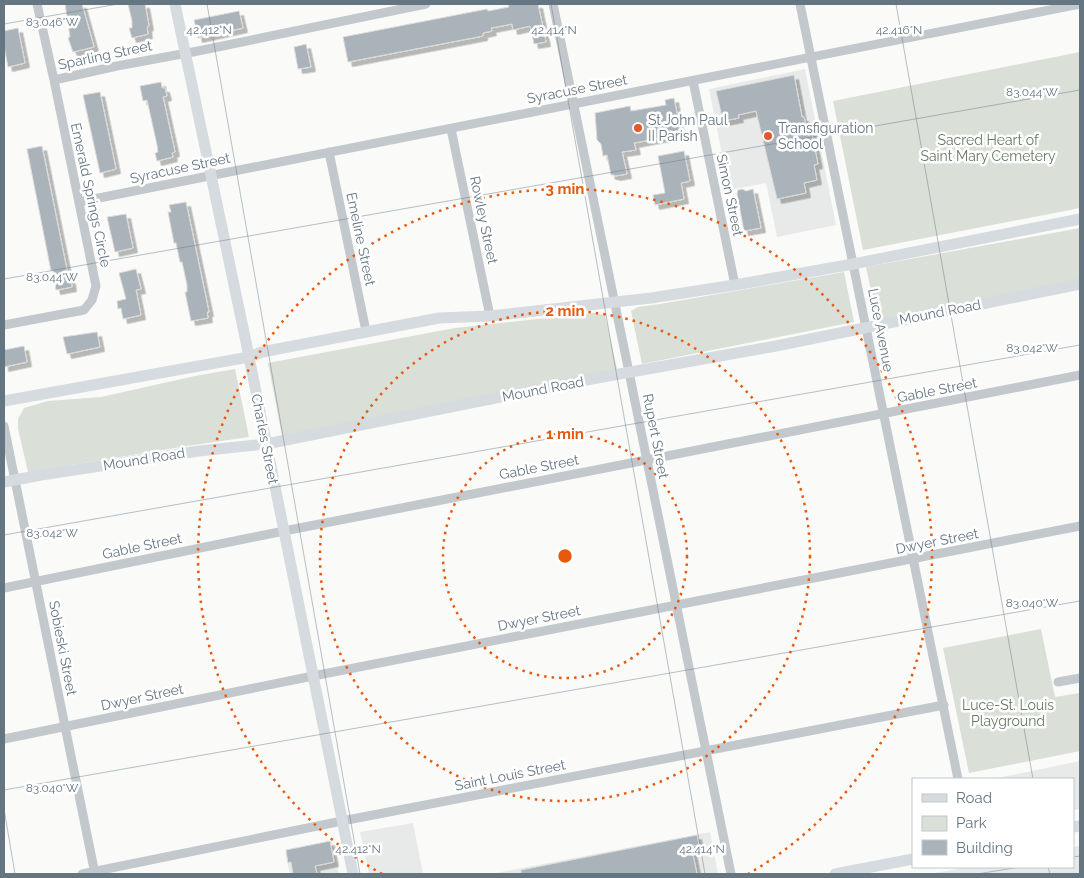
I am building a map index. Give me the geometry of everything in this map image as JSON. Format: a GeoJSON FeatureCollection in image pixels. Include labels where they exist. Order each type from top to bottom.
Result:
{"type":"FeatureCollection","features":[{"type":"Feature","properties":{"kind":"main road","name":"Charles Street"},"geometry":{"type":"LineString","coordinates":[[175,4],[353,874]]}},
{"type":"Feature","properties":{"kind":"main road"},"geometry":{"type":"LineString","coordinates":[[4,401],[248,357],[262,352],[439,318],[490,316],[615,302],[735,285],[853,264],[1080,219]]}},
{"type":"Feature","properties":{"kind":"main road","name":"Mound Road"},"geometry":{"type":"LineString","coordinates":[[9,481],[199,451],[266,444],[629,372],[776,346],[1080,284]]}},
{"type":"Feature","properties":{"kind":"main road"},"geometry":{"type":"LineString","coordinates":[[835,874],[912,859]]}},
{"type":"Feature","properties":{"kind":"street","name":"Emerald Springs Circle"},"geometry":{"type":"LineString","coordinates":[[4,325],[84,310],[92,300],[96,286],[80,202],[37,4]]}},
{"type":"Feature","properties":{"kind":"street","name":"Sparling Street"},"geometry":{"type":"LineString","coordinates":[[54,80],[426,4]]}},
{"type":"Feature","properties":{"kind":"street","name":"Rupert Street"},"geometry":{"type":"LineString","coordinates":[[552,4],[615,302],[730,874]]}},
{"type":"Feature","properties":{"kind":"street","name":"Luce Avenue"},"geometry":{"type":"LineString","coordinates":[[800,4],[958,778]]}},
{"type":"Feature","properties":{"kind":"street","name":"Syracuse Street"},"geometry":{"type":"LineString","coordinates":[[80,202],[1080,4]]}},
{"type":"Feature","properties":{"kind":"street","name":"Simon Street"},"geometry":{"type":"LineString","coordinates":[[692,81],[735,285]]}},
{"type":"Feature","properties":{"kind":"street","name":"Rowley Street"},"geometry":{"type":"LineString","coordinates":[[451,129],[490,316]]}},
{"type":"Feature","properties":{"kind":"street","name":"Emeline Street"},"geometry":{"type":"LineString","coordinates":[[329,152],[366,331]]}},
{"type":"Feature","properties":{"kind":"street","name":"Gable Street"},"geometry":{"type":"LineString","coordinates":[[4,588],[284,531],[884,415],[1080,375]]}},
{"type":"Feature","properties":{"kind":"street","name":"Sobieski Street"},"geometry":{"type":"LineString","coordinates":[[4,426],[9,481],[36,582],[94,873]]}},
{"type":"Feature","properties":{"kind":"street","name":"Dwyer Street"},"geometry":{"type":"LineString","coordinates":[[4,739],[313,676],[1080,526]]}},
{"type":"Feature","properties":{"kind":"street"},"geometry":{"type":"LineString","coordinates":[[1058,682],[1080,678]]}},
{"type":"Feature","properties":{"kind":"street","name":"Saint Louis Street"},"geometry":{"type":"LineString","coordinates":[[82,874],[342,821],[944,705]]}},
{"type":"Feature","properties":{"kind":"shaded area","name":"Transfiguration School"},"geometry":{"type":"Polygon","coordinates":[[[805,69],[836,225],[777,237],[766,183],[729,190],[709,89],[805,69]]]}},
{"type":"Feature","properties":{"kind":"shaded area"},"geometry":{"type":"Polygon","coordinates":[[[1080,761],[1080,809],[1074,810],[1074,778],[998,778],[1080,761]]]}},
{"type":"Feature","properties":{"kind":"shaded area"},"geometry":{"type":"Polygon","coordinates":[[[413,823],[423,874],[369,874],[360,832],[413,823]]]}},
{"type":"Feature","properties":{"kind":"shaded area"},"geometry":{"type":"Polygon","coordinates":[[[710,832],[718,874],[491,874],[710,832]]]}},
{"type":"Feature","properties":{"kind":"shaded area"},"geometry":{"type":"Polygon","coordinates":[[[332,842],[339,874],[290,874],[285,852],[332,842]]]}},
{"type":"Feature","properties":{"kind":"shaded area"},"geometry":{"type":"Polygon","coordinates":[[[1080,846],[1080,874],[929,874],[963,868],[1074,868],[1074,847],[1080,846]]]}},
{"type":"Feature","properties":{"kind":"green space","name":"Sacred Heart of Saint Mary Cemetery"},"geometry":{"type":"Polygon","coordinates":[[[1080,52],[1080,208],[863,250],[833,101],[1080,52]]]}},
{"type":"Feature","properties":{"kind":"green space"},"geometry":{"type":"Polygon","coordinates":[[[1080,228],[1080,280],[877,320],[866,267],[1080,228]]]}},
{"type":"Feature","properties":{"kind":"green space"},"geometry":{"type":"Polygon","coordinates":[[[844,272],[854,322],[642,364],[631,311],[638,307],[844,272]]]}},
{"type":"Feature","properties":{"kind":"green space"},"geometry":{"type":"Polygon","coordinates":[[[593,313],[605,315],[617,369],[282,436],[268,363],[455,328],[593,313]]]}},
{"type":"Feature","properties":{"kind":"green space"},"geometry":{"type":"Polygon","coordinates":[[[235,369],[249,437],[28,472],[18,429],[18,419],[24,408],[48,401],[101,397],[235,369]]]}},
{"type":"Feature","properties":{"kind":"green space","name":"Luce-St. Louis Playground"},"geometry":{"type":"Polygon","coordinates":[[[1041,629],[1055,697],[1080,693],[1080,751],[969,773],[943,648],[1041,629]]]}},
{"type":"Feature","properties":{"kind":"building"},"geometry":{"type":"Polygon","coordinates":[[[65,4],[82,4],[94,47],[73,52],[68,38],[70,37],[65,4]]]}},
{"type":"Feature","properties":{"kind":"building"},"geometry":{"type":"Polygon","coordinates":[[[128,4],[145,4],[149,26],[147,27],[148,34],[132,38],[129,28],[132,28],[132,21],[128,4]]]}},
{"type":"Feature","properties":{"kind":"building"},"geometry":{"type":"Polygon","coordinates":[[[538,4],[546,42],[534,44],[530,26],[513,30],[512,24],[491,28],[492,31],[483,33],[483,36],[348,62],[343,37],[487,9],[488,11],[509,7],[508,5],[538,4]]]}},
{"type":"Feature","properties":{"kind":"building"},"geometry":{"type":"Polygon","coordinates":[[[239,11],[243,28],[198,38],[194,20],[239,11]]]}},
{"type":"Feature","properties":{"kind":"building"},"geometry":{"type":"Polygon","coordinates":[[[18,28],[25,63],[8,67],[4,46],[4,31],[18,28]]]}},
{"type":"Feature","properties":{"kind":"building"},"geometry":{"type":"Polygon","coordinates":[[[306,44],[311,67],[298,69],[294,47],[306,44]]]}},
{"type":"Feature","properties":{"kind":"building"},"geometry":{"type":"Polygon","coordinates":[[[794,75],[802,117],[804,117],[807,130],[811,130],[818,164],[814,165],[817,180],[804,183],[806,193],[777,199],[756,111],[738,115],[739,118],[723,121],[716,91],[794,75]]]}},
{"type":"Feature","properties":{"kind":"building"},"geometry":{"type":"Polygon","coordinates":[[[161,82],[167,96],[163,97],[175,152],[172,153],[173,157],[157,161],[155,153],[158,152],[157,145],[147,100],[143,101],[140,86],[161,82]]]}},
{"type":"Feature","properties":{"kind":"building"},"geometry":{"type":"Polygon","coordinates":[[[100,92],[116,169],[100,173],[83,95],[100,92]]]}},
{"type":"Feature","properties":{"kind":"building","name":"St John Paul II Parish"},"geometry":{"type":"Polygon","coordinates":[[[674,98],[681,134],[634,143],[636,150],[622,152],[627,174],[611,175],[607,155],[603,156],[601,144],[597,140],[595,113],[630,106],[631,111],[666,105],[665,100],[674,98]]]}},
{"type":"Feature","properties":{"kind":"building"},"geometry":{"type":"Polygon","coordinates":[[[42,146],[72,287],[56,290],[27,149],[42,146]]]}},
{"type":"Feature","properties":{"kind":"building"},"geometry":{"type":"Polygon","coordinates":[[[684,151],[690,181],[681,183],[684,199],[655,205],[653,195],[665,193],[658,156],[684,151]]]}},
{"type":"Feature","properties":{"kind":"building"},"geometry":{"type":"Polygon","coordinates":[[[753,189],[761,228],[744,231],[737,194],[738,190],[746,191],[753,189]]]}},
{"type":"Feature","properties":{"kind":"building"},"geometry":{"type":"Polygon","coordinates":[[[186,202],[209,312],[207,312],[208,318],[191,321],[185,292],[187,292],[187,285],[182,262],[180,262],[176,243],[174,243],[168,212],[171,212],[169,205],[186,202]]]}},
{"type":"Feature","properties":{"kind":"building"},"geometry":{"type":"Polygon","coordinates":[[[126,214],[133,248],[115,252],[107,217],[126,214]]]}},
{"type":"Feature","properties":{"kind":"building"},"geometry":{"type":"Polygon","coordinates":[[[136,269],[141,289],[136,290],[141,315],[123,319],[121,308],[118,309],[117,301],[126,299],[119,273],[136,269]]]}},
{"type":"Feature","properties":{"kind":"building"},"geometry":{"type":"Polygon","coordinates":[[[97,332],[100,347],[67,354],[63,337],[97,332]]]}},
{"type":"Feature","properties":{"kind":"building"},"geometry":{"type":"Polygon","coordinates":[[[24,346],[27,362],[4,367],[4,350],[24,346]]]}},
{"type":"Feature","properties":{"kind":"building"},"geometry":{"type":"Polygon","coordinates":[[[697,835],[699,845],[691,846],[697,874],[521,874],[521,870],[697,835]]]}},
{"type":"Feature","properties":{"kind":"building"},"geometry":{"type":"Polygon","coordinates":[[[330,841],[334,862],[315,866],[317,874],[293,874],[291,862],[288,863],[286,850],[330,841]]]}},
{"type":"Feature","properties":{"kind":"place","name":"St John Paul II Parish"},"geometry":{"type":"Point","coordinates":[638,128]}},
{"type":"Feature","properties":{"kind":"place","name":"Transfiguration School"},"geometry":{"type":"Point","coordinates":[768,136]}}]}
